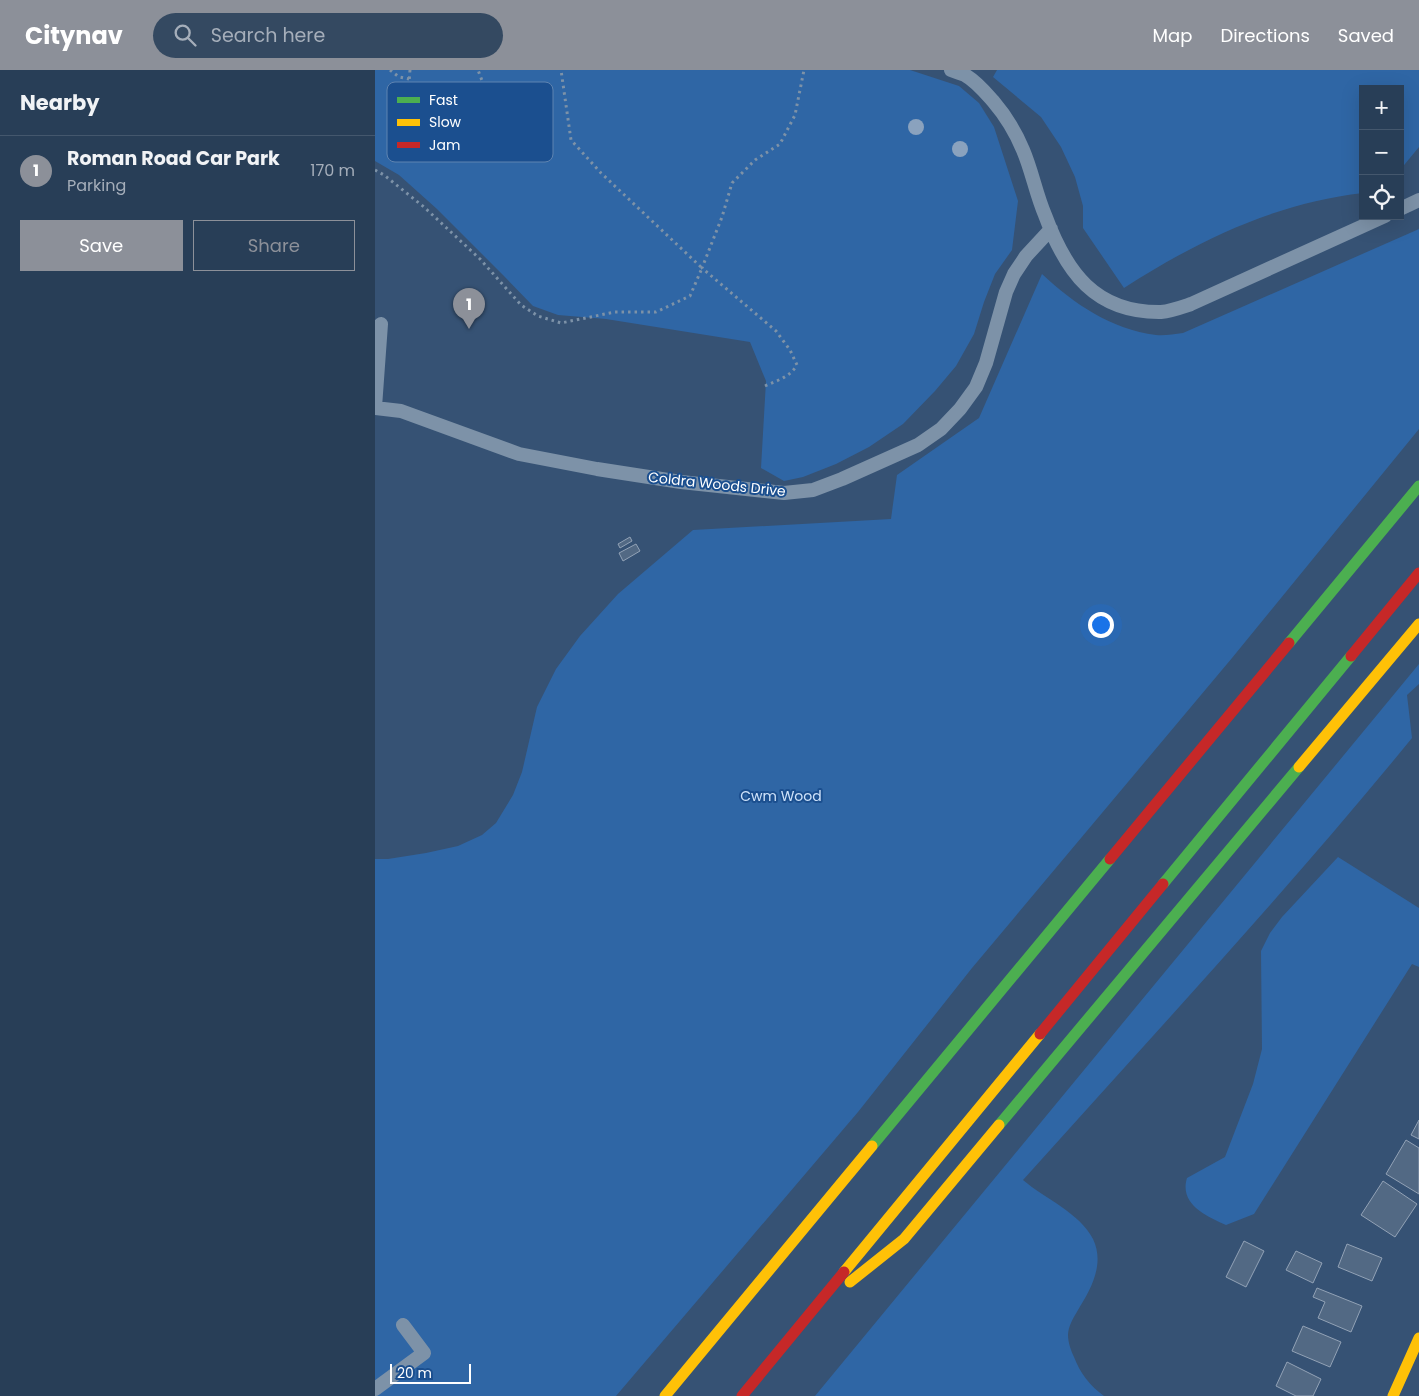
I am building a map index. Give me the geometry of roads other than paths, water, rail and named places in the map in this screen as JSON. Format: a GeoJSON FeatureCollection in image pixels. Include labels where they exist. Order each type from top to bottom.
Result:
{"type":"FeatureCollection","features":[{"type":"Feature","properties":{"kind":"main road"},"geometry":{"type":"LineString","coordinates":[[665,1396],[1419,486]]}},
{"type":"Feature","properties":{"kind":"main road"},"geometry":{"type":"LineString","coordinates":[[743,1396],[1419,573]]}},
{"type":"Feature","properties":{"kind":"main road"},"geometry":{"type":"LineString","coordinates":[[806,1317],[904,1238],[1419,624]]}},
{"type":"Feature","properties":{"kind":"main road"},"geometry":{"type":"LineString","coordinates":[[1393,1396],[1419,1338]]}},
{"type":"Feature","properties":{"kind":"lane"},"geometry":{"type":"LineString","coordinates":[[951,70],[967,72],[998,107],[1012,128],[1026,157],[1056,242],[1085,286],[1097,296],[1111,303],[1137,310],[1163,312],[1191,304],[1290,261],[1377,220]]}},
{"type":"Feature","properties":{"kind":"lane"},"geometry":{"type":"LineString","coordinates":[[1404,207],[1419,200]]}},
{"type":"Feature","properties":{"kind":"lane","name":"Coldra Woods Drive"},"geometry":{"type":"LineString","coordinates":[[375,408],[401,411],[519,454],[597,469],[681,482],[784,493],[813,490],[843,479],[918,445],[941,429],[960,409],[976,387],[986,363],[1006,292],[1014,274],[1026,256],[1051,229]]}},
{"type":"Feature","properties":{"kind":"lane"},"geometry":{"type":"LineString","coordinates":[[375,408],[381,324]]}},
{"type":"Feature","properties":{"kind":"lane"},"geometry":{"type":"LineString","coordinates":[[375,1389],[424,1353],[403,1325]]}},
{"type":"Feature","properties":{"kind":"place","name":"Roman Road Car Park"},"geometry":{"type":"Point","coordinates":[469,329]}},
{"type":"Feature","properties":{"kind":"park label","name":"Cwm Wood"},"geometry":{"type":"Point","coordinates":[781,796]}}]}
